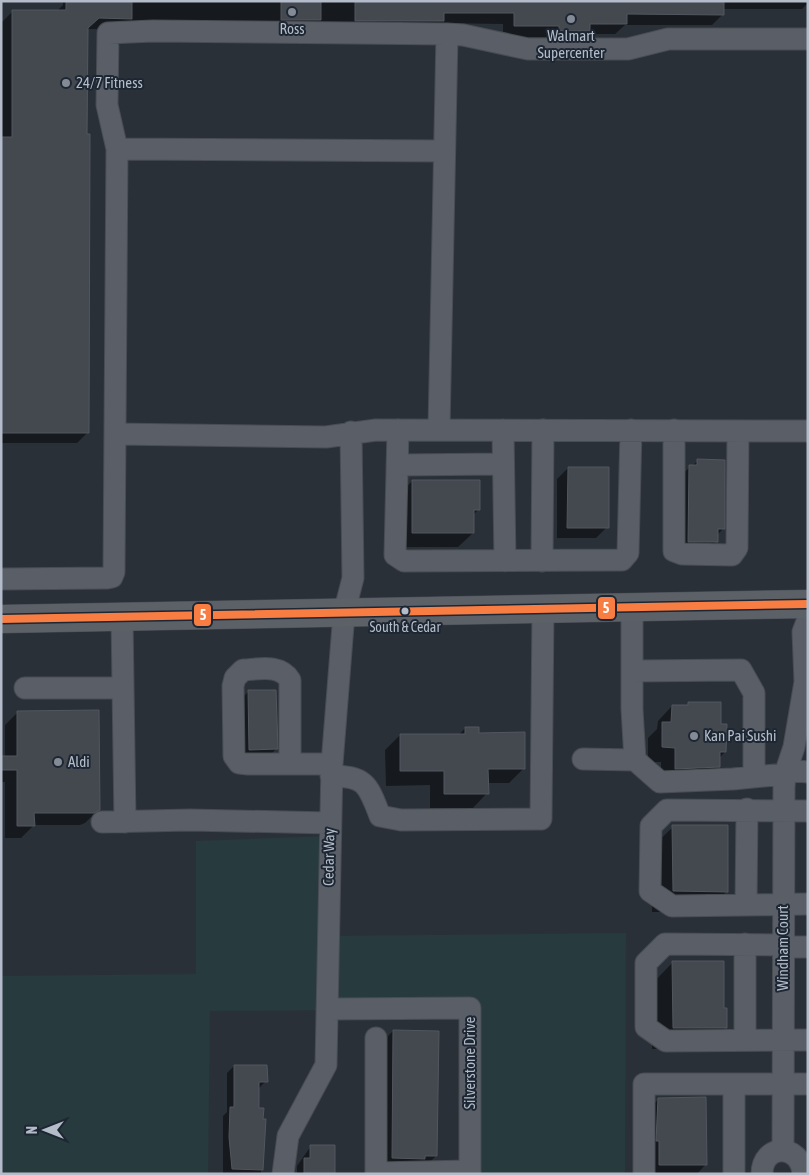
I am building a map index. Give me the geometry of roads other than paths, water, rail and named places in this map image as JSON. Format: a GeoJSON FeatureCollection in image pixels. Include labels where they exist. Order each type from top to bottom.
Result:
{"type":"FeatureCollection","features":[{"type":"Feature","properties":{"kind":"main road"},"geometry":{"type":"LineString","coordinates":[[1,619],[808,604]]}},
{"type":"Feature","properties":{"kind":"street"},"geometry":{"type":"LineString","coordinates":[[1,579],[112,577],[115,559],[117,148],[107,105],[106,40],[108,33],[463,34],[528,49],[628,49],[668,39],[808,39]]}},
{"type":"Feature","properties":{"kind":"street"},"geometry":{"type":"LineString","coordinates":[[439,430],[447,34]]}},
{"type":"Feature","properties":{"kind":"street"},"geometry":{"type":"LineString","coordinates":[[117,148],[444,151]]}},
{"type":"Feature","properties":{"kind":"street"},"geometry":{"type":"LineString","coordinates":[[116,434],[326,436],[351,432],[398,430],[808,431]]}},
{"type":"Feature","properties":{"kind":"street"},"geometry":{"type":"LineString","coordinates":[[398,430],[395,555],[404,562],[622,560],[628,553],[631,430]]}},
{"type":"Feature","properties":{"kind":"street"},"geometry":{"type":"LineString","coordinates":[[503,430],[505,561]]}},
{"type":"Feature","properties":{"kind":"street"},"geometry":{"type":"LineString","coordinates":[[542,560],[543,430]]}},
{"type":"Feature","properties":{"kind":"street"},"geometry":{"type":"LineString","coordinates":[[674,430],[674,551],[682,554],[732,555],[737,548],[738,431]]}},
{"type":"Feature","properties":{"kind":"street","name":"Cedar Way"},"geometry":{"type":"LineString","coordinates":[[283,1174],[288,1136],[326,1065],[331,770],[344,613],[353,578],[351,432]]}},
{"type":"Feature","properties":{"kind":"street"},"geometry":{"type":"LineString","coordinates":[[397,465],[503,464]]}},
{"type":"Feature","properties":{"kind":"street"},"geometry":{"type":"LineString","coordinates":[[632,608],[632,671],[636,760]]}},
{"type":"Feature","properties":{"kind":"street"},"geometry":{"type":"LineString","coordinates":[[290,764],[290,680],[286,674],[276,669],[243,670],[234,678],[233,686],[234,756],[239,763],[290,764],[331,770],[353,776],[364,785],[373,798],[380,816],[401,820],[541,819],[543,610]]}},
{"type":"Feature","properties":{"kind":"street"},"geometry":{"type":"LineString","coordinates":[[122,617],[125,822]]}},
{"type":"Feature","properties":{"kind":"street","name":"Windham Court"},"geometry":{"type":"LineString","coordinates":[[794,747],[805,682],[803,632],[808,619]]}},
{"type":"Feature","properties":{"kind":"street"},"geometry":{"type":"LineString","coordinates":[[632,671],[741,670],[754,693],[754,777]]}},
{"type":"Feature","properties":{"kind":"street"},"geometry":{"type":"LineString","coordinates":[[25,688],[123,688]]}},
{"type":"Feature","properties":{"kind":"street","name":"Windham Court"},"geometry":{"type":"LineString","coordinates":[[783,1150],[785,772],[794,747],[808,722]]}},
{"type":"Feature","properties":{"kind":"street"},"geometry":{"type":"LineString","coordinates":[[583,759],[636,760],[660,782],[754,777],[785,772],[808,772]]}},
{"type":"Feature","properties":{"kind":"street"},"geometry":{"type":"LineString","coordinates":[[808,811],[784,809],[668,810],[651,826],[650,835],[650,891],[672,906],[808,904]]}},
{"type":"Feature","properties":{"kind":"street"},"geometry":{"type":"LineString","coordinates":[[746,905],[747,810]]}},
{"type":"Feature","properties":{"kind":"street"},"geometry":{"type":"LineString","coordinates":[[102,822],[190,820],[330,823]]}},
{"type":"Feature","properties":{"kind":"street"},"geometry":{"type":"LineString","coordinates":[[808,947],[745,944],[665,944],[646,963],[646,1027],[666,1042],[808,1040]]}},
{"type":"Feature","properties":{"kind":"street"},"geometry":{"type":"LineString","coordinates":[[745,944],[745,1040]]}},
{"type":"Feature","properties":{"kind":"street","name":"Silverstone Drive"},"geometry":{"type":"LineString","coordinates":[[327,1009],[470,1008],[470,1172],[376,1173],[376,1038]]}},
{"type":"Feature","properties":{"kind":"street"},"geometry":{"type":"LineString","coordinates":[[644,1174],[644,1084],[808,1084]]}},
{"type":"Feature","properties":{"kind":"street"},"geometry":{"type":"LineString","coordinates":[[734,1084],[734,1174]]}},
{"type":"Feature","properties":{"kind":"street"},"geometry":{"type":"LineString","coordinates":[[762,1174],[766,1158],[774,1152],[783,1150],[795,1155],[801,1163],[803,1174]]}},
{"type":"Feature","properties":{"kind":"place","name":"Ross"},"geometry":{"type":"Point","coordinates":[292,12]}},
{"type":"Feature","properties":{"kind":"place","name":"Walmart Supercenter"},"geometry":{"type":"Point","coordinates":[571,19]}},
{"type":"Feature","properties":{"kind":"place","name":"24/7 Fitness"},"geometry":{"type":"Point","coordinates":[66,83]}},
{"type":"Feature","properties":{"kind":"place","name":"South & Cedar"},"geometry":{"type":"Point","coordinates":[405,611]}},
{"type":"Feature","properties":{"kind":"place","name":"Kan Pai Sushi"},"geometry":{"type":"Point","coordinates":[694,736]}},
{"type":"Feature","properties":{"kind":"place","name":"Aldi"},"geometry":{"type":"Point","coordinates":[58,762]}}]}
